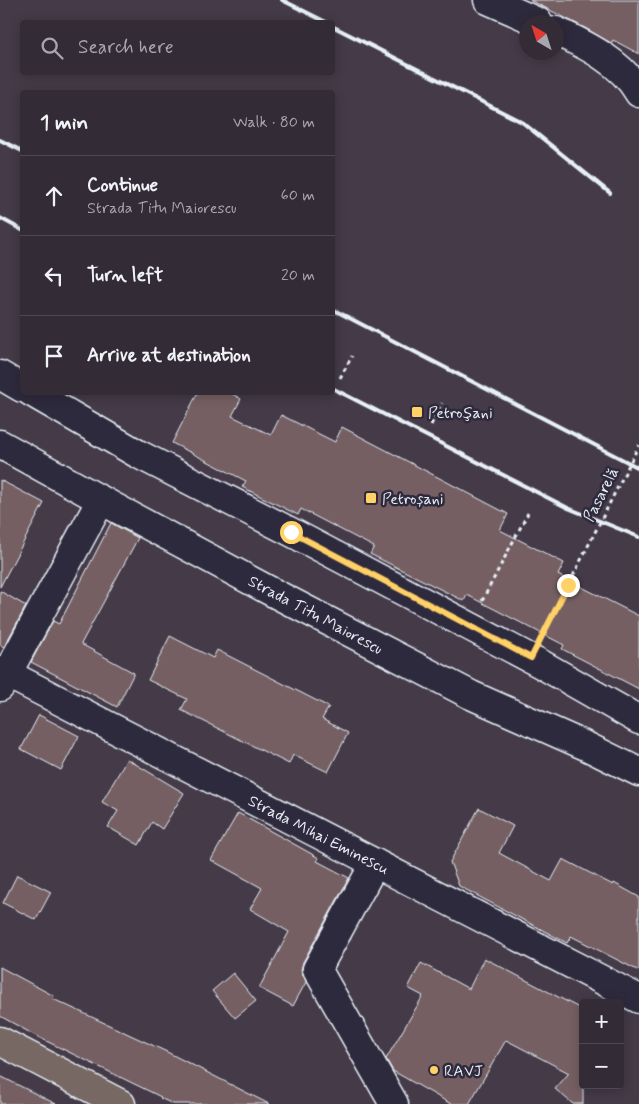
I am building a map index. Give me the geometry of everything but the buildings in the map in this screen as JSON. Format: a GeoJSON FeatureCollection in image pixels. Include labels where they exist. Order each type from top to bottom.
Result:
{"type":"FeatureCollection","features":[{"type":"Feature","properties":{"kind":"main road"},"geometry":{"type":"LineString","coordinates":[[0,1042],[122,1104]]}},
{"type":"Feature","properties":{"kind":"street"},"geometry":{"type":"LineString","coordinates":[[488,0],[522,15]]}},
{"type":"Feature","properties":{"kind":"street"},"geometry":{"type":"LineString","coordinates":[[564,35],[582,43],[617,66],[639,93]]}},
{"type":"Feature","properties":{"kind":"street"},"geometry":{"type":"LineString","coordinates":[[0,375],[20,387]]}},
{"type":"Feature","properties":{"kind":"street"},"geometry":{"type":"LineString","coordinates":[[36,395],[138,454],[531,658],[639,720]]}},
{"type":"Feature","properties":{"kind":"street","name":"Strada Titu Maiorescu"},"geometry":{"type":"LineString","coordinates":[[0,444],[264,587],[471,695],[586,746],[639,772]]}},
{"type":"Feature","properties":{"kind":"street"},"geometry":{"type":"LineString","coordinates":[[2,677],[101,500]]}},
{"type":"Feature","properties":{"kind":"street","name":"Strada Mihai Eminescu"},"geometry":{"type":"LineString","coordinates":[[2,677],[375,863],[639,999]]}},
{"type":"Feature","properties":{"kind":"street"},"geometry":{"type":"LineString","coordinates":[[375,863],[318,970],[394,1104]]}},
{"type":"Feature","properties":{"kind":"path"},"geometry":{"type":"LineString","coordinates":[[340,378],[352,356]]}},
{"type":"Feature","properties":{"kind":"path"},"geometry":{"type":"LineString","coordinates":[[431,425],[442,403]]}},
{"type":"Feature","properties":{"kind":"path","name":"Pasarelă"},"geometry":{"type":"LineString","coordinates":[[531,658],[639,445]]}},
{"type":"Feature","properties":{"kind":"path"},"geometry":{"type":"LineString","coordinates":[[469,626],[528,513]]}},
{"type":"Feature","properties":{"kind":"railway"},"geometry":{"type":"LineString","coordinates":[[282,0],[322,20]]}},
{"type":"Feature","properties":{"kind":"railway"},"geometry":{"type":"LineString","coordinates":[[335,28],[522,122],[610,193]]}},
{"type":"Feature","properties":{"kind":"railway"},"geometry":{"type":"LineString","coordinates":[[0,140],[20,150]]}},
{"type":"Feature","properties":{"kind":"railway"},"geometry":{"type":"LineString","coordinates":[[0,218],[20,229]]}},
{"type":"Feature","properties":{"kind":"railway"},"geometry":{"type":"LineString","coordinates":[[335,311],[639,468]]}},
{"type":"Feature","properties":{"kind":"railway"},"geometry":{"type":"LineString","coordinates":[[335,390],[568,508],[639,537]]}},
{"type":"Feature","properties":{"kind":"place","name":"Petroşani"},"geometry":{"type":"Point","coordinates":[417,412]}},
{"type":"Feature","properties":{"kind":"place","name":"Petroșani"},"geometry":{"type":"Point","coordinates":[371,498]}},
{"type":"Feature","properties":{"kind":"place","name":"RAVJ"},"geometry":{"type":"Point","coordinates":[434,1070]}},
{"type":"Feature","properties":{"kind":"route"},"geometry":{"type":"LineString","coordinates":[[291,532],[531,658],[568,585]]}}]}
